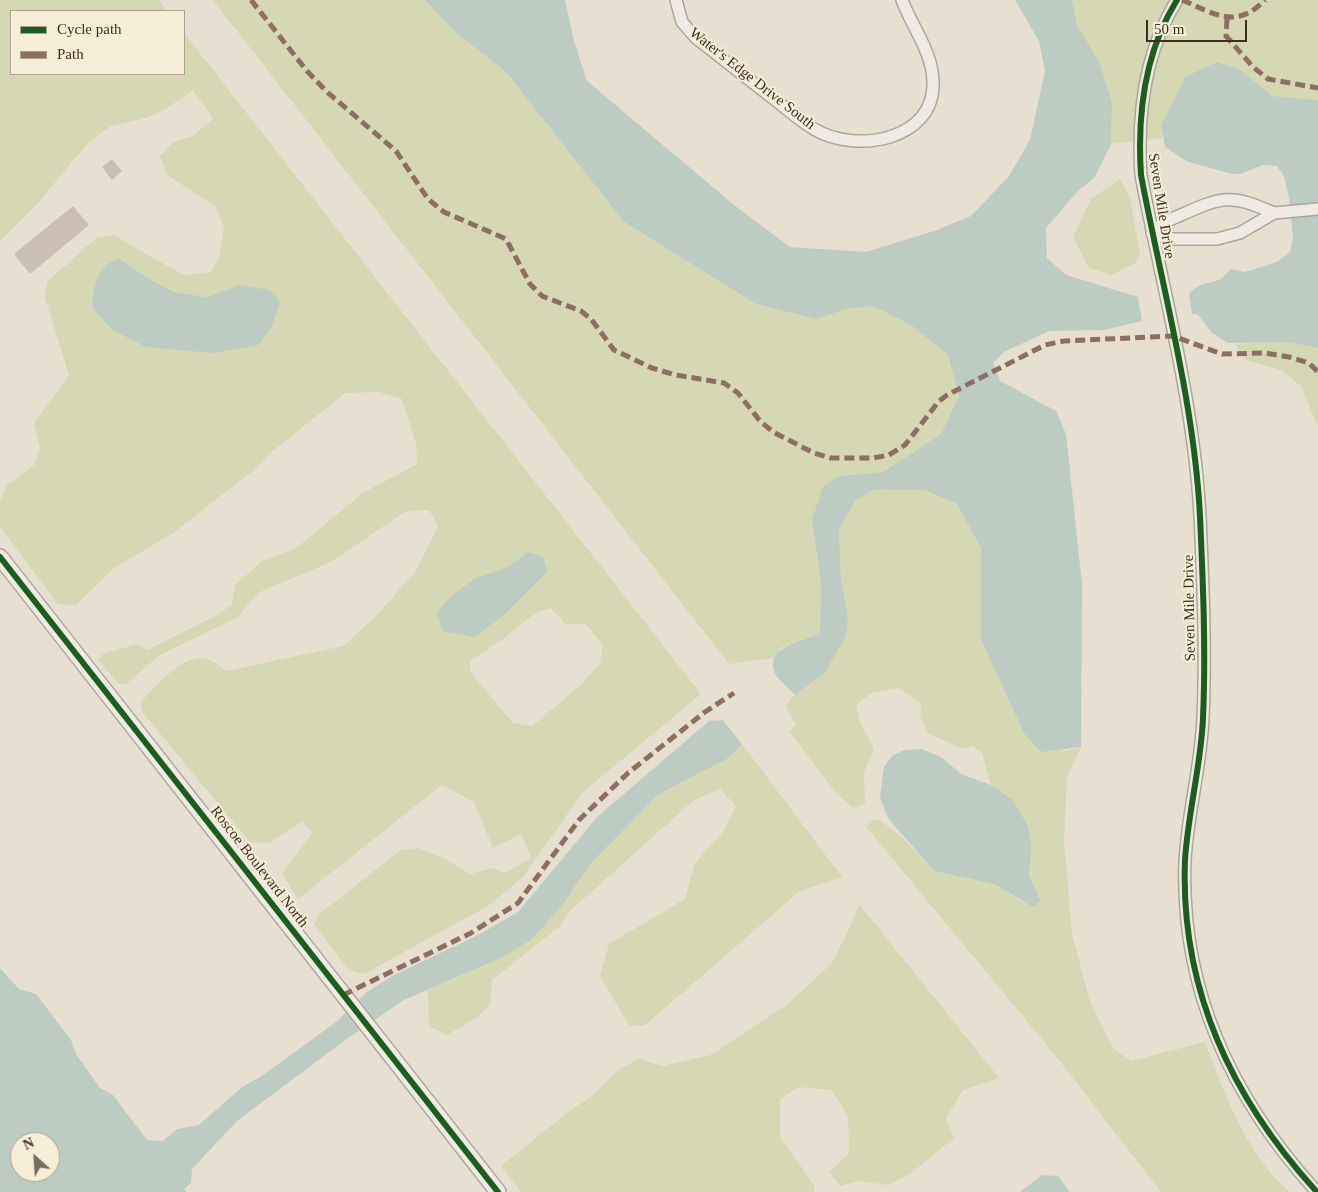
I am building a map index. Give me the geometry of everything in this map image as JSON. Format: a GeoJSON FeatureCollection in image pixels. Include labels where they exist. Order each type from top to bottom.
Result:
{"type":"FeatureCollection","features":[{"type":"Feature","properties":{"kind":"street","name":"Water's Edge Drive South"},"geometry":{"type":"LineString","coordinates":[[676,0],[682,22],[696,38],[813,129],[843,140],[859,142],[875,141],[905,131],[918,121],[931,101],[933,79],[930,61],[902,0]]}},
{"type":"Feature","properties":{"kind":"street","name":"Seven Mile Drive"},"geometry":{"type":"LineString","coordinates":[[1177,0],[1153,52],[1140,112],[1139,139],[1141,175],[1187,409],[1200,511],[1204,632],[1203,719],[1188,825],[1185,886],[1187,925],[1191,955],[1198,984],[1214,1033],[1247,1101],[1293,1166],[1317,1192]]}},
{"type":"Feature","properties":{"kind":"street"},"geometry":{"type":"LineString","coordinates":[[1274,213],[1240,233],[1217,239],[1172,239],[1152,233],[1163,221],[1218,199],[1238,200],[1274,213],[1318,209]]}},
{"type":"Feature","properties":{"kind":"street","name":"Roscoe Boulevard North"},"geometry":{"type":"LineString","coordinates":[[0,557],[498,1192]]}},
{"type":"Feature","properties":{"kind":"green space"},"geometry":{"type":"Polygon","coordinates":[[[0,0],[159,0],[166,10],[10,10],[10,75],[185,75],[185,34],[701,694],[583,792],[522,878],[488,906],[364,974],[350,971],[314,924],[318,915],[401,850],[419,848],[446,859],[470,874],[493,868],[505,873],[531,858],[521,834],[493,848],[474,802],[442,785],[298,899],[282,874],[313,832],[302,822],[269,843],[250,842],[143,713],[140,703],[174,669],[191,660],[206,659],[227,671],[343,646],[375,617],[416,571],[438,526],[429,510],[406,511],[331,562],[260,592],[236,618],[160,655],[126,684],[119,684],[98,660],[103,654],[137,644],[147,650],[219,614],[232,604],[235,585],[262,561],[295,549],[363,493],[417,464],[416,444],[402,399],[379,392],[345,393],[268,455],[250,473],[173,533],[114,568],[75,606],[57,603],[0,527],[0,503],[6,486],[34,465],[40,448],[34,424],[69,375],[45,298],[47,282],[96,238],[113,235],[183,275],[211,272],[219,257],[224,227],[215,206],[167,175],[160,156],[172,143],[193,136],[213,119],[193,90],[166,109],[146,118],[111,126],[88,143],[37,204],[0,241],[0,0]],[[149,279],[146,347],[240,285],[207,297],[174,292],[149,279]],[[551,608],[537,612],[503,639],[470,661],[470,672],[513,723],[532,726],[581,685],[600,663],[603,646],[586,624],[565,624],[551,608]]]}},
{"type":"Feature","properties":{"kind":"green space"},"geometry":{"type":"Polygon","coordinates":[[[213,0],[425,0],[455,32],[506,72],[624,222],[756,304],[816,319],[846,309],[873,306],[911,325],[948,355],[959,396],[941,434],[883,472],[838,476],[812,520],[821,583],[820,634],[782,647],[775,658],[729,664],[213,0]]]}},
{"type":"Feature","properties":{"kind":"green space"},"geometry":{"type":"Polygon","coordinates":[[[1072,0],[1318,0],[1318,100],[1272,96],[1241,70],[1185,77],[1161,125],[1162,138],[1111,144],[1112,103],[1100,63],[1077,25],[1072,0]]]}},
{"type":"Feature","properties":{"kind":"green space"},"geometry":{"type":"Polygon","coordinates":[[[1120,179],[1130,197],[1140,255],[1135,263],[1112,275],[1089,268],[1073,237],[1091,199],[1120,179]]]}},
{"type":"Feature","properties":{"kind":"green space"},"geometry":{"type":"Polygon","coordinates":[[[1287,342],[1318,348],[1318,427],[1301,386],[1281,370],[1246,360],[1235,344],[1287,342]]]}},
{"type":"Feature","properties":{"kind":"green space"},"geometry":{"type":"Polygon","coordinates":[[[875,489],[925,489],[957,504],[981,548],[981,639],[1063,751],[1081,747],[1067,777],[1064,841],[1072,934],[1090,1002],[1113,1048],[1131,1061],[1205,1042],[1238,1123],[1261,1161],[1290,1192],[1161,1192],[1055,1055],[867,828],[869,821],[880,820],[904,839],[934,871],[994,884],[1021,901],[1041,900],[1029,875],[1032,848],[1012,799],[991,785],[982,753],[973,746],[961,748],[929,734],[920,717],[921,704],[899,688],[871,693],[856,705],[860,722],[874,749],[864,772],[865,804],[853,808],[835,792],[789,731],[796,724],[785,706],[795,695],[824,674],[848,616],[841,579],[839,530],[855,501],[875,489]]]}},
{"type":"Feature","properties":{"kind":"green space"},"geometry":{"type":"Polygon","coordinates":[[[742,744],[842,877],[800,891],[644,1026],[629,1025],[600,976],[609,944],[685,899],[695,863],[723,832],[736,806],[720,789],[694,800],[570,911],[560,926],[492,980],[490,1005],[477,1017],[447,1035],[429,1026],[428,990],[501,958],[563,904],[591,863],[659,794],[727,759],[742,744]]]}},
{"type":"Feature","properties":{"kind":"green space"},"geometry":{"type":"Polygon","coordinates":[[[859,904],[999,1078],[963,1090],[946,1118],[954,1138],[910,1174],[888,1185],[858,1181],[840,1186],[829,1172],[849,1154],[848,1116],[831,1090],[798,1087],[780,1100],[780,1137],[814,1185],[814,1192],[521,1192],[501,1166],[568,1112],[592,1096],[618,1070],[639,1059],[662,1066],[711,1055],[788,1004],[832,963],[852,923],[859,904]]]}},
{"type":"Feature","properties":{"kind":"shaded area"},"geometry":{"type":"Polygon","coordinates":[[[425,0],[565,0],[574,41],[587,81],[734,205],[790,247],[866,252],[937,230],[971,216],[1009,176],[1030,140],[1045,71],[1039,41],[1015,0],[1072,0],[1077,25],[1100,63],[1112,103],[1111,144],[1095,177],[1078,191],[1046,228],[1047,258],[1066,275],[1138,297],[1142,321],[1104,330],[1049,331],[1004,352],[993,363],[1000,381],[1056,411],[1066,434],[1082,584],[1081,747],[1041,752],[1024,733],[981,639],[981,548],[957,504],[925,490],[875,489],[855,501],[839,530],[841,579],[848,616],[846,636],[824,674],[795,695],[780,680],[776,675],[773,665],[779,652],[795,643],[820,634],[821,583],[812,520],[823,487],[838,476],[883,472],[941,434],[959,396],[948,355],[911,325],[873,306],[846,309],[816,319],[756,304],[624,222],[506,72],[455,32],[425,0]]]}},
{"type":"Feature","properties":{"kind":"shaded area"},"geometry":{"type":"Polygon","coordinates":[[[1217,62],[1241,70],[1272,96],[1318,100],[1318,348],[1287,342],[1228,343],[1212,333],[1198,315],[1192,314],[1189,295],[1197,287],[1222,278],[1231,269],[1245,272],[1277,262],[1290,252],[1293,236],[1289,198],[1284,176],[1277,166],[1263,165],[1240,174],[1232,174],[1188,162],[1165,147],[1161,125],[1185,77],[1217,62]]]}},
{"type":"Feature","properties":{"kind":"shaded area"},"geometry":{"type":"Polygon","coordinates":[[[118,258],[149,279],[174,292],[207,297],[240,285],[269,290],[280,302],[272,326],[258,345],[213,353],[146,347],[111,329],[92,307],[95,284],[100,272],[118,258]]]}},
{"type":"Feature","properties":{"kind":"shaded area"},"geometry":{"type":"Polygon","coordinates":[[[528,552],[543,557],[547,572],[504,615],[474,637],[443,631],[437,613],[451,596],[476,578],[507,568],[528,552]]]}},
{"type":"Feature","properties":{"kind":"shaded area"},"geometry":{"type":"Polygon","coordinates":[[[723,720],[742,744],[727,759],[659,794],[591,863],[563,904],[532,939],[501,958],[404,1000],[348,1038],[237,1121],[192,1169],[191,1183],[184,1189],[187,1192],[0,1192],[0,968],[19,989],[36,994],[71,1040],[76,1054],[100,1088],[113,1095],[147,1140],[163,1141],[177,1129],[199,1125],[241,1088],[263,1075],[336,1022],[367,992],[392,976],[478,935],[518,912],[597,817],[709,721],[723,720]]]}},
{"type":"Feature","properties":{"kind":"shaded area"},"geometry":{"type":"Polygon","coordinates":[[[921,749],[941,757],[961,774],[991,785],[1012,799],[1028,826],[1032,848],[1029,875],[1041,901],[1033,907],[994,884],[934,871],[888,818],[880,798],[884,767],[893,755],[905,750],[921,749]]]}},
{"type":"Feature","properties":{"kind":"shaded area"},"geometry":{"type":"Polygon","coordinates":[[[1042,1175],[1058,1176],[1070,1192],[1020,1192],[1042,1175]]]}},
{"type":"Feature","properties":{"kind":"building"},"geometry":{"type":"Polygon","coordinates":[[[112,159],[122,171],[112,180],[102,167],[112,159]]]}},
{"type":"Feature","properties":{"kind":"building"},"geometry":{"type":"Polygon","coordinates":[[[73,206],[89,225],[30,274],[14,254],[73,206]]]}},
{"type":"Feature","properties":{"kind":"marked path"},"geometry":{"type":"LineString","coordinates":[[251,0],[307,71],[326,91],[396,151],[428,199],[444,212],[506,239],[530,284],[542,296],[581,311],[591,319],[614,350],[652,368],[676,375],[724,383],[738,393],[760,421],[773,432],[814,453],[831,458],[873,458],[889,455],[905,445],[939,401],[947,395],[1045,345],[1064,341],[1173,336],[1222,354],[1265,353],[1289,357],[1309,363],[1318,372]]}},
{"type":"Feature","properties":{"kind":"marked path"},"geometry":{"type":"LineString","coordinates":[[1182,0],[1215,14],[1235,17],[1244,15],[1265,0]]}},
{"type":"Feature","properties":{"kind":"marked path"},"geometry":{"type":"LineString","coordinates":[[1227,19],[1226,36],[1253,67],[1268,79],[1318,88]]}},
{"type":"Feature","properties":{"kind":"marked path"},"geometry":{"type":"LineString","coordinates":[[343,995],[471,933],[518,903],[579,820],[628,773],[705,712],[734,693]]}},
{"type":"Feature","properties":{"kind":"cycle path"},"geometry":{"type":"LineString","coordinates":[[1177,0],[1166,20],[1150,63],[1142,107],[1140,152],[1141,175],[1184,387],[1197,473],[1200,516],[1204,693],[1200,754],[1185,860],[1186,907],[1192,953],[1202,997],[1217,1039],[1237,1080],[1260,1119],[1317,1192]]}},
{"type":"Feature","properties":{"kind":"cycle path"},"geometry":{"type":"LineString","coordinates":[[0,557],[498,1192]]}}]}
